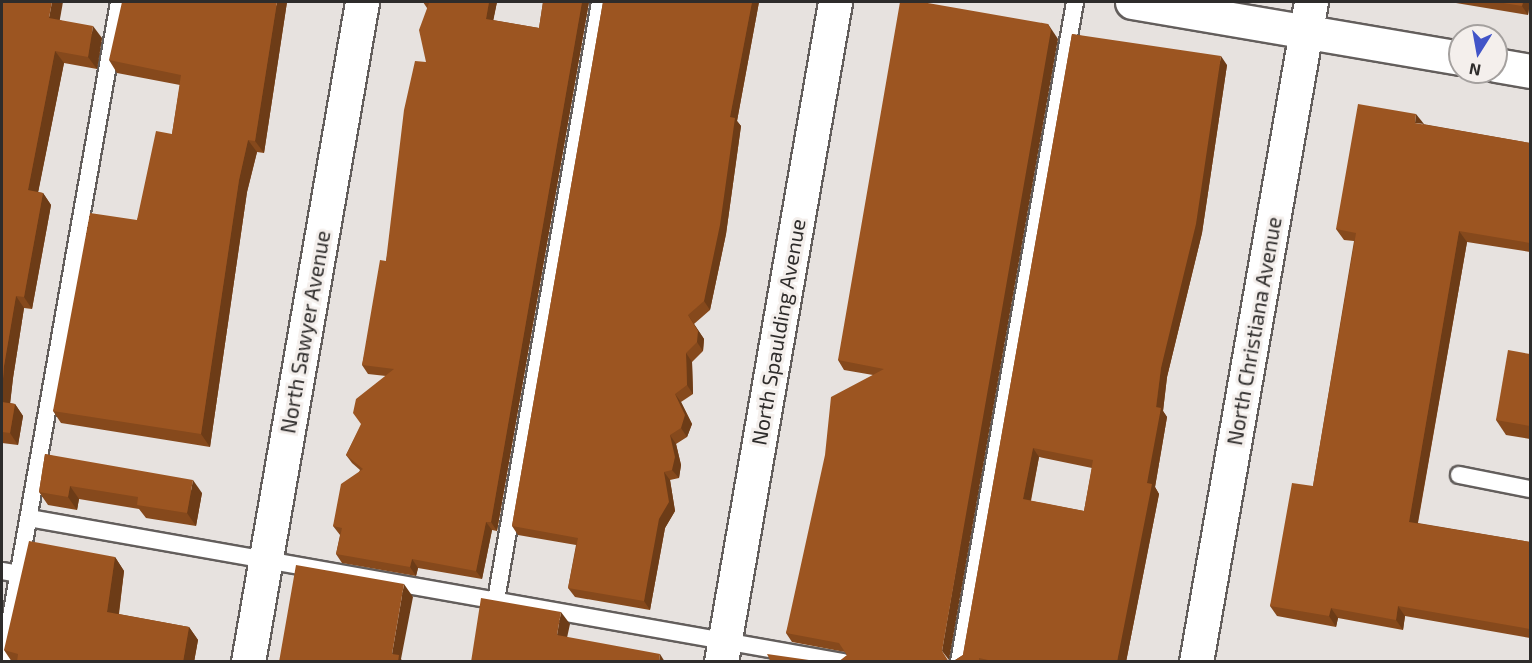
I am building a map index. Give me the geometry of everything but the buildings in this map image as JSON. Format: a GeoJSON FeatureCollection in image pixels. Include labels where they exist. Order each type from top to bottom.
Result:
{"type":"FeatureCollection","features":[{"type":"Feature","properties":{"kind":"street","name":"North Sawyer Avenue"},"geometry":{"type":"LineString","coordinates":[[248,662],[362,2]]}},
{"type":"Feature","properties":{"kind":"street","name":"North Spaulding Avenue"},"geometry":{"type":"LineString","coordinates":[[723,651],[835,2]]}},
{"type":"Feature","properties":{"kind":"street"},"geometry":{"type":"LineString","coordinates":[[1132,2],[1309,17],[1448,55]]}},
{"type":"Feature","properties":{"kind":"street","name":"North Christiana Avenue"},"geometry":{"type":"LineString","coordinates":[[1196,662],[1309,17]]}},
{"type":"Feature","properties":{"kind":"street"},"geometry":{"type":"LineString","coordinates":[[1508,67],[1530,71]]}},
{"type":"Feature","properties":{"kind":"lane"},"geometry":{"type":"LineString","coordinates":[[3,662],[119,2]]}},
{"type":"Feature","properties":{"kind":"lane"},"geometry":{"type":"LineString","coordinates":[[496,600],[600,2]]}},
{"type":"Feature","properties":{"kind":"lane"},"geometry":{"type":"LineString","coordinates":[[959,662],[1076,2]]}},
{"type":"Feature","properties":{"kind":"lane"},"geometry":{"type":"LineString","coordinates":[[1459,475],[1530,489]]}},
{"type":"Feature","properties":{"kind":"lane"},"geometry":{"type":"LineString","coordinates":[[29,518],[496,600],[723,651],[843,662]]}},
{"type":"Feature","properties":{"kind":"lane"},"geometry":{"type":"LineString","coordinates":[[2,571],[19,574]]}}]}
